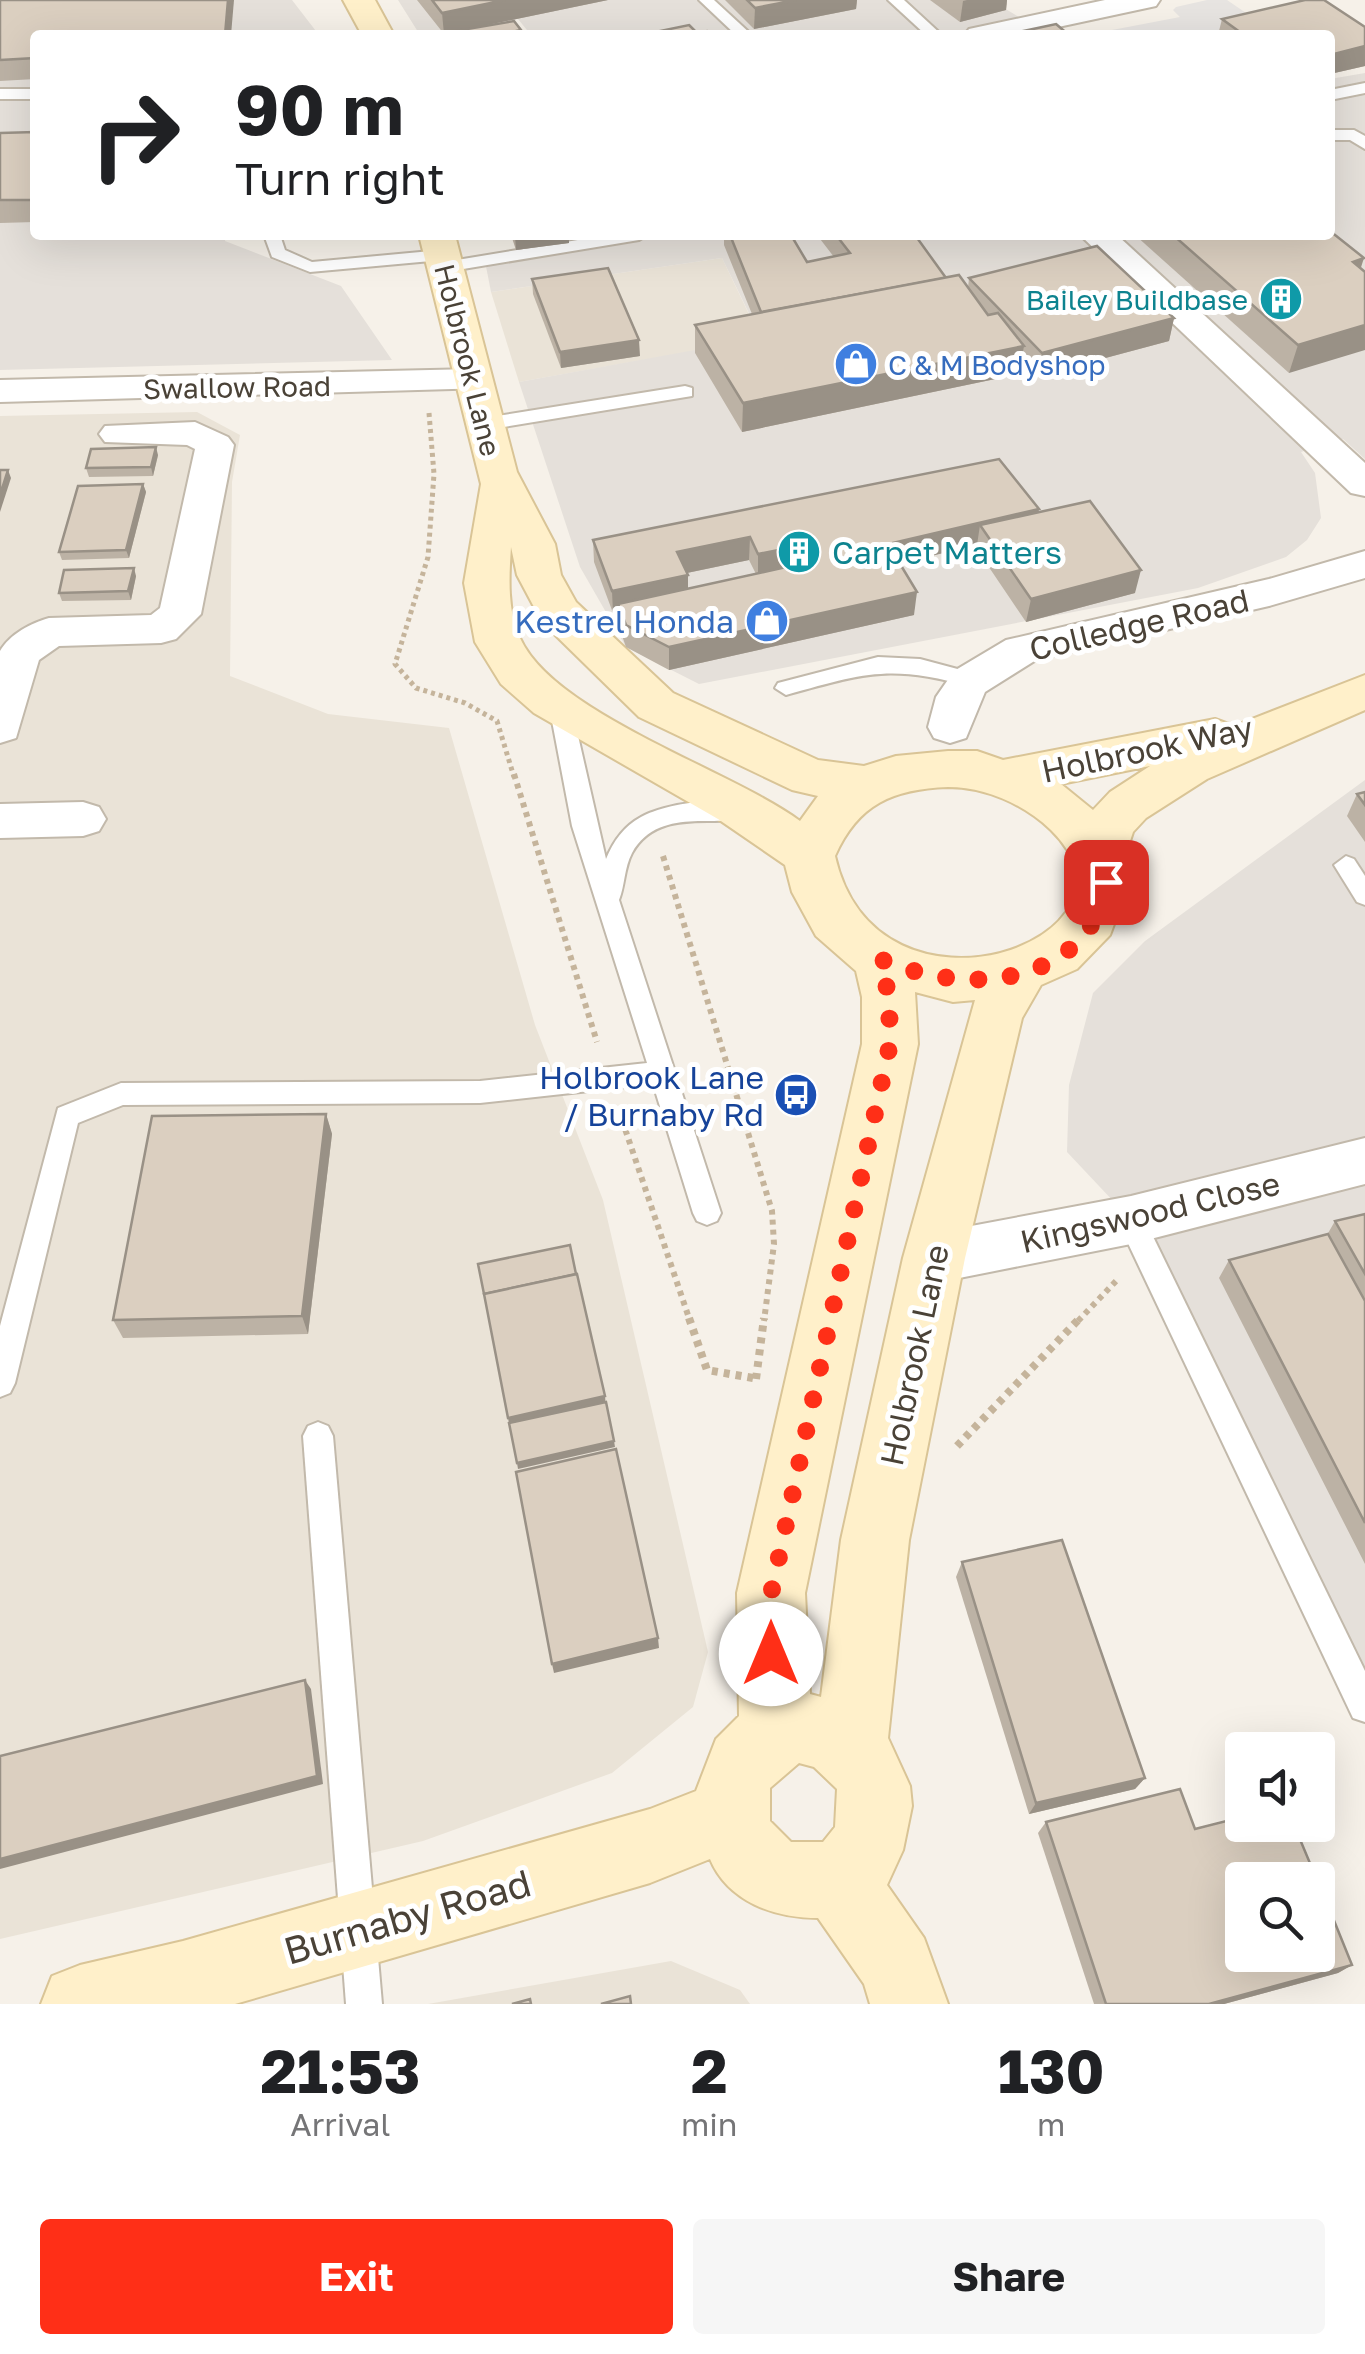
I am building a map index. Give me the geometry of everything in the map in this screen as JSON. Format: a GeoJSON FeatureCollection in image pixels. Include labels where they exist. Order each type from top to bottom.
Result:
{"type":"FeatureCollection","features":[{"type":"Feature","properties":{"kind":"main road"},"geometry":{"type":"LineString","coordinates":[[359,0],[375,30]]}},
{"type":"Feature","properties":{"kind":"main road","name":"Holbrook Lane"},"geometry":{"type":"LineString","coordinates":[[441,253],[501,485],[533,544],[539,574],[558,611],[656,705],[810,778],[866,784]]}},
{"type":"Feature","properties":{"kind":"main road","name":"Holbrook Lane"},"geometry":{"type":"LineString","coordinates":[[501,485],[487,550],[490,618],[500,646],[529,682],[560,705],[754,816],[808,856]]}},
{"type":"Feature","properties":{"kind":"main road","name":"Holbrook Way"},"geometry":{"type":"LineString","coordinates":[[1102,852],[1111,822],[1145,792],[1286,721],[1365,691]]}},
{"type":"Feature","properties":{"kind":"main road","name":"Holbrook Way"},"geometry":{"type":"LineString","coordinates":[[992,773],[1286,721]]}},
{"type":"Feature","properties":{"kind":"main road"},"geometry":{"type":"LineString","coordinates":[[922,770],[992,773],[1038,790],[1062,807],[1102,852],[1106,882],[1086,934],[1020,974],[954,980],[916,975],[847,938],[826,914],[808,856],[836,802],[866,784],[922,770]]}},
{"type":"Feature","properties":{"kind":"main road"},"geometry":{"type":"LineString","coordinates":[[775,1732],[771,1594],[890,1044],[889,997],[880,959]]}},
{"type":"Feature","properties":{"kind":"main road","name":"Holbrook Lane"},"geometry":{"type":"LineString","coordinates":[[851,1747],[875,1540],[934,1258],[995,1016],[1020,974]]}},
{"type":"Feature","properties":{"kind":"main road"},"geometry":{"type":"LineString","coordinates":[[798,1727],[822,1730],[851,1747],[867,1767],[877,1799],[875,1828],[862,1857],[836,1878],[803,1884],[778,1878],[761,1868],[740,1843],[731,1814],[736,1770],[748,1752],[775,1732],[798,1727]]}},
{"type":"Feature","properties":{"kind":"main road","name":"Burnaby Road"},"geometry":{"type":"LineString","coordinates":[[80,2004],[183,1980],[650,1846],[731,1814]]}},
{"type":"Feature","properties":{"kind":"main road"},"geometry":{"type":"LineString","coordinates":[[836,1878],[897,1965],[909,2004]]}},
{"type":"Feature","properties":{"kind":"street"},"geometry":{"type":"LineString","coordinates":[[1003,30],[1146,0]]}},
{"type":"Feature","properties":{"kind":"street"},"geometry":{"type":"LineString","coordinates":[[1102,240],[1365,484]]}},
{"type":"Feature","properties":{"kind":"street","name":"Swallow Road"},"geometry":{"type":"LineString","coordinates":[[0,390],[474,380]]}},
{"type":"Feature","properties":{"kind":"street"},"geometry":{"type":"LineString","coordinates":[[0,727],[20,653],[49,632],[161,629],[180,614],[215,444],[195,433],[118,434]]}},
{"type":"Feature","properties":{"kind":"street","name":"Colledge Road"},"geometry":{"type":"LineString","coordinates":[[972,680],[992,663],[1032,646],[1264,594],[1365,564]]}},
{"type":"Feature","properties":{"kind":"street"},"geometry":{"type":"LineString","coordinates":[[972,680],[951,708],[950,727],[960,750],[992,773]]}},
{"type":"Feature","properties":{"kind":"street"},"geometry":{"type":"LineString","coordinates":[[922,770],[950,727]]}},
{"type":"Feature","properties":{"kind":"street"},"geometry":{"type":"LineString","coordinates":[[0,821],[82,819]]}},
{"type":"Feature","properties":{"kind":"street","name":"Kingswood Close"},"geometry":{"type":"LineString","coordinates":[[934,1258],[1131,1220],[1365,1162]]}},
{"type":"Feature","properties":{"kind":"lane"},"geometry":{"type":"LineString","coordinates":[[706,0],[739,30]]}},
{"type":"Feature","properties":{"kind":"lane"},"geometry":{"type":"LineString","coordinates":[[895,0],[929,30]]}},
{"type":"Feature","properties":{"kind":"lane"},"geometry":{"type":"LineString","coordinates":[[1335,95],[1365,88]]}},
{"type":"Feature","properties":{"kind":"lane"},"geometry":{"type":"LineString","coordinates":[[0,94],[30,94]]}},
{"type":"Feature","properties":{"kind":"lane"},"geometry":{"type":"LineString","coordinates":[[1335,135],[1354,136],[1365,144]]}},
{"type":"Feature","properties":{"kind":"lane"},"geometry":{"type":"LineString","coordinates":[[274,240],[278,253],[310,267],[583,240]]}},
{"type":"Feature","properties":{"kind":"lane"},"geometry":{"type":"LineString","coordinates":[[485,424],[686,392]]}},
{"type":"Feature","properties":{"kind":"lane"},"geometry":{"type":"LineString","coordinates":[[786,688],[865,664],[898,661],[972,680]]}},
{"type":"Feature","properties":{"kind":"lane","name":"Holbrook Lane"},"geometry":{"type":"LineString","coordinates":[[560,705],[584,826],[707,1213]]}},
{"type":"Feature","properties":{"kind":"lane","name":"Holbrook Lane"},"geometry":{"type":"LineString","coordinates":[[610,904],[617,856],[627,840],[651,820],[706,810],[754,816]]}},
{"type":"Feature","properties":{"kind":"lane"},"geometry":{"type":"LineString","coordinates":[[1346,865],[1365,896]]}},
{"type":"Feature","properties":{"kind":"lane"},"geometry":{"type":"LineString","coordinates":[[0,1383],[67,1116],[121,1094],[480,1092],[662,1072]]}},
{"type":"Feature","properties":{"kind":"lane"},"geometry":{"type":"LineString","coordinates":[[1131,1220],[1365,1706]]}},
{"type":"Feature","properties":{"kind":"lane"},"geometry":{"type":"LineString","coordinates":[[318,1436],[355,1932],[364,2004]]}},
{"type":"Feature","properties":{"kind":"path"},"geometry":{"type":"LineString","coordinates":[[430,430],[434,474],[428,557],[395,664],[416,688],[465,703],[497,722],[608,1078],[707,1370],[754,1378]]}},
{"type":"Feature","properties":{"kind":"shaded area"},"geometry":{"type":"Polygon","coordinates":[[[109,0],[292,0],[315,30],[30,30],[30,240],[225,240],[341,286],[392,360],[0,370],[0,7],[109,0]]]}},
{"type":"Feature","properties":{"kind":"shaded area"},"geometry":{"type":"Polygon","coordinates":[[[398,0],[991,0],[1040,30],[527,30],[518,19],[451,30],[417,30],[398,0]]]}},
{"type":"Feature","properties":{"kind":"shaded area"},"geometry":{"type":"Polygon","coordinates":[[[1227,0],[1268,28],[1112,30],[1180,17],[1173,10],[1227,0]]]}},
{"type":"Feature","properties":{"kind":"shaded area"},"geometry":{"type":"Polygon","coordinates":[[[1365,73],[1365,459],[1343,439],[1301,452],[1315,473],[1321,518],[1307,540],[1286,557],[1198,588],[699,684],[626,647],[580,567],[519,382],[761,338],[722,258],[491,292],[484,256],[582,240],[1335,240],[1335,78],[1365,73]]]}},
{"type":"Feature","properties":{"kind":"shaded area"},"geometry":{"type":"Polygon","coordinates":[[[722,258],[761,339],[519,382],[491,292],[722,258]]]}},
{"type":"Feature","properties":{"kind":"shaded area"},"geometry":{"type":"Polygon","coordinates":[[[197,412],[240,435],[232,482],[230,676],[328,714],[449,728],[535,1025],[603,1200],[708,1652],[693,1707],[612,1773],[423,1841],[0,1939],[0,416],[197,412]]]}},
{"type":"Feature","properties":{"kind":"shaded area"},"geometry":{"type":"Polygon","coordinates":[[[1365,780],[1365,1706],[1131,1220],[1067,1152],[1069,1085],[1093,993],[1145,941],[1365,780]]]}},
{"type":"Feature","properties":{"kind":"shaded area"},"geometry":{"type":"Polygon","coordinates":[[[671,1961],[740,1990],[750,2004],[428,2004],[671,1961]]]}},
{"type":"Feature","properties":{"kind":"building"},"geometry":{"type":"Polygon","coordinates":[[[0,0],[228,0],[225,30],[30,30],[30,58],[0,60],[0,0]]]}},
{"type":"Feature","properties":{"kind":"building"},"geometry":{"type":"Polygon","coordinates":[[[432,0],[505,0],[442,13],[432,0]]]}},
{"type":"Feature","properties":{"kind":"building"},"geometry":{"type":"Polygon","coordinates":[[[747,0],[796,0],[755,8],[747,0]]]}},
{"type":"Feature","properties":{"kind":"building"},"geometry":{"type":"Polygon","coordinates":[[[1305,0],[1324,0],[1365,27],[1365,46],[1335,54],[1335,30],[1237,30],[1222,19],[1305,0]]]}},
{"type":"Feature","properties":{"kind":"building"},"geometry":{"type":"Polygon","coordinates":[[[514,21],[521,30],[461,30],[514,21]]]}},
{"type":"Feature","properties":{"kind":"building"},"geometry":{"type":"Polygon","coordinates":[[[1056,24],[1063,30],[1028,30],[1056,24]]]}},
{"type":"Feature","properties":{"kind":"building"},"geometry":{"type":"Polygon","coordinates":[[[689,25],[694,30],[665,30],[689,25]]]}},
{"type":"Feature","properties":{"kind":"building"},"geometry":{"type":"Polygon","coordinates":[[[30,132],[30,200],[0,200],[0,133],[30,132]]]}},
{"type":"Feature","properties":{"kind":"building"},"geometry":{"type":"Polygon","coordinates":[[[1335,235],[1364,258],[1353,262],[1365,272],[1365,325],[1298,345],[1179,240],[1335,240],[1335,235]]]}},
{"type":"Feature","properties":{"kind":"building"},"geometry":{"type":"Polygon","coordinates":[[[732,240],[794,240],[807,262],[850,253],[840,240],[919,240],[946,278],[761,312],[732,240]]]}},
{"type":"Feature","properties":{"kind":"building"},"geometry":{"type":"Polygon","coordinates":[[[1097,246],[1174,318],[1042,353],[969,278],[1097,246]]]}},
{"type":"Feature","properties":{"kind":"building"},"geometry":{"type":"Polygon","coordinates":[[[608,268],[639,340],[560,352],[532,279],[608,268]]]}},
{"type":"Feature","properties":{"kind":"building","name":"C & M Bodyshop"},"geometry":{"type":"Polygon","coordinates":[[[959,275],[988,315],[998,313],[1024,346],[743,403],[695,325],[959,275]]]}},
{"type":"Feature","properties":{"kind":"building"},"geometry":{"type":"Polygon","coordinates":[[[156,447],[151,467],[86,468],[91,449],[156,447]]]}},
{"type":"Feature","properties":{"kind":"building"},"geometry":{"type":"Polygon","coordinates":[[[999,459],[1039,509],[888,544],[917,592],[669,647],[626,625],[618,604],[800,564],[789,548],[758,554],[750,537],[677,552],[688,575],[612,591],[593,540],[999,459]]]}},
{"type":"Feature","properties":{"kind":"building"},"geometry":{"type":"Polygon","coordinates":[[[0,470],[8,470],[0,495],[0,470]]]}},
{"type":"Feature","properties":{"kind":"building"},"geometry":{"type":"Polygon","coordinates":[[[143,484],[126,550],[59,552],[78,486],[143,484]]]}},
{"type":"Feature","properties":{"kind":"building"},"geometry":{"type":"Polygon","coordinates":[[[1090,501],[1141,570],[1031,599],[980,525],[1090,501]]]}},
{"type":"Feature","properties":{"kind":"building"},"geometry":{"type":"Polygon","coordinates":[[[134,568],[128,591],[59,593],[64,570],[134,568]]]}},
{"type":"Feature","properties":{"kind":"building"},"geometry":{"type":"Polygon","coordinates":[[[326,1114],[302,1316],[113,1320],[152,1116],[326,1114]]]}},
{"type":"Feature","properties":{"kind":"building"},"geometry":{"type":"Polygon","coordinates":[[[1365,1214],[1365,1274],[1335,1221],[1365,1214]]]}},
{"type":"Feature","properties":{"kind":"building"},"geometry":{"type":"Polygon","coordinates":[[[1328,1234],[1365,1301],[1365,1523],[1229,1260],[1328,1234]]]}},
{"type":"Feature","properties":{"kind":"building"},"geometry":{"type":"Polygon","coordinates":[[[570,1245],[576,1274],[484,1294],[478,1264],[570,1245]]]}},
{"type":"Feature","properties":{"kind":"building"},"geometry":{"type":"Polygon","coordinates":[[[577,1274],[605,1396],[508,1418],[484,1294],[577,1274]]]}},
{"type":"Feature","properties":{"kind":"building"},"geometry":{"type":"Polygon","coordinates":[[[606,1402],[614,1441],[517,1463],[509,1423],[606,1402]]]}},
{"type":"Feature","properties":{"kind":"building"},"geometry":{"type":"Polygon","coordinates":[[[616,1449],[658,1638],[552,1664],[516,1472],[616,1449]]]}},
{"type":"Feature","properties":{"kind":"building"},"geometry":{"type":"Polygon","coordinates":[[[1062,1540],[1145,1778],[1036,1803],[962,1562],[1062,1540]]]}},
{"type":"Feature","properties":{"kind":"building"},"geometry":{"type":"Polygon","coordinates":[[[305,1680],[317,1776],[0,1859],[0,1756],[305,1680]]]}},
{"type":"Feature","properties":{"kind":"building"},"geometry":{"type":"Polygon","coordinates":[[[1180,1789],[1195,1829],[1225,1821],[1225,1842],[1301,1842],[1309,1862],[1225,1862],[1225,1972],[1326,1972],[1209,2004],[1106,2004],[1046,1822],[1180,1789]]]}},
{"type":"Feature","properties":{"kind":"building"},"geometry":{"type":"Polygon","coordinates":[[[1335,1923],[1352,1965],[1335,1970],[1335,1923]]]}},
{"type":"Feature","properties":{"kind":"building"},"geometry":{"type":"Polygon","coordinates":[[[630,1996],[631,2004],[601,2004],[630,1996]]]}},
{"type":"Feature","properties":{"kind":"place","name":"Bailey Buildbase"},"geometry":{"type":"Point","coordinates":[1281,299]}},
{"type":"Feature","properties":{"kind":"place","name":"C & M Bodyshop"},"geometry":{"type":"Point","coordinates":[856,364]}},
{"type":"Feature","properties":{"kind":"place","name":"Carpet Matters"},"geometry":{"type":"Point","coordinates":[799,552]}},
{"type":"Feature","properties":{"kind":"place","name":"Kestrel Honda"},"geometry":{"type":"Point","coordinates":[767,621]}},
{"type":"Feature","properties":{"kind":"place","name":"Holbrook Lane / Burnaby Rd"},"geometry":{"type":"Point","coordinates":[796,1095]}},
{"type":"Feature","properties":{"kind":"route"},"geometry":{"type":"LineString","coordinates":[[771,1654],[771,1594],[890,1044],[889,997],[880,959],[916,975],[954,980],[1020,974],[1056,956],[1086,934],[1106,882]]}}]}
